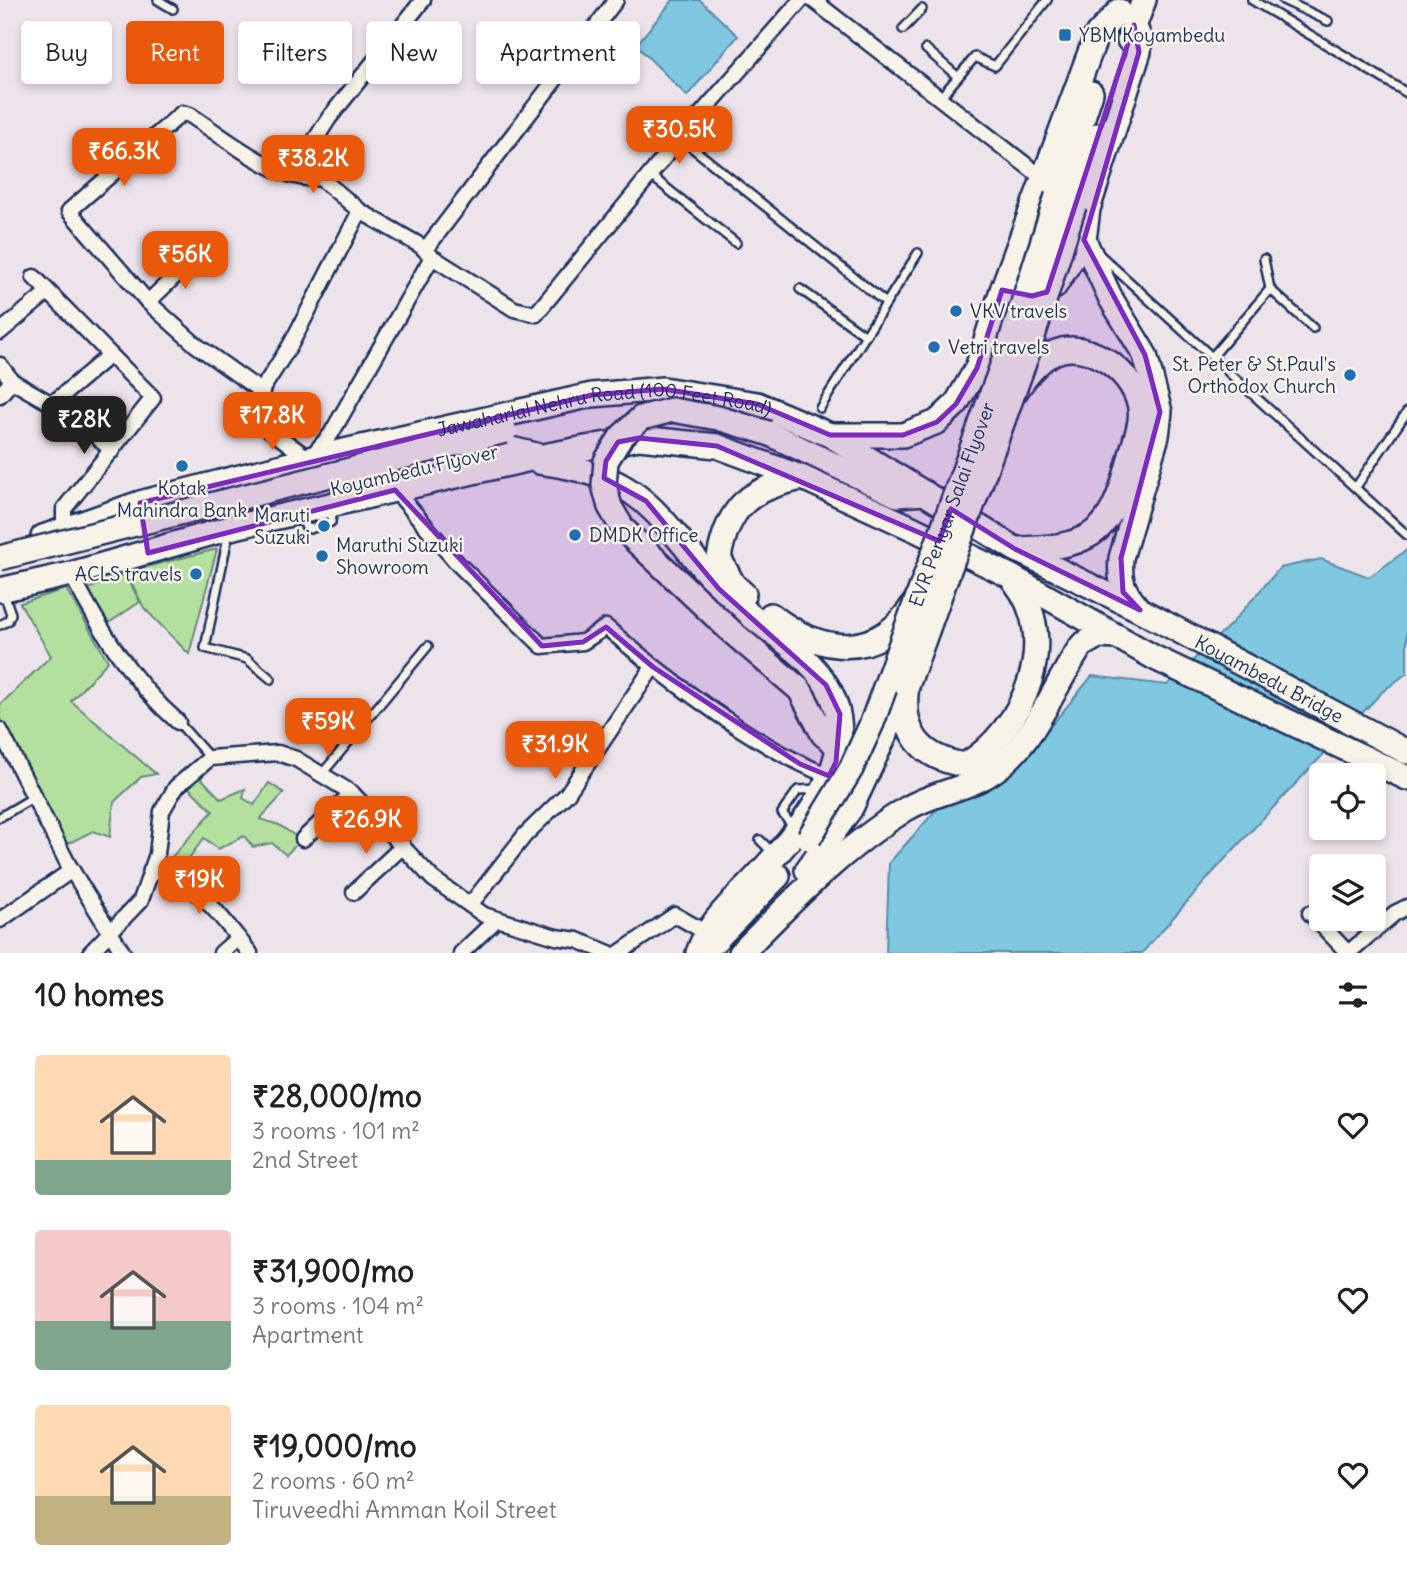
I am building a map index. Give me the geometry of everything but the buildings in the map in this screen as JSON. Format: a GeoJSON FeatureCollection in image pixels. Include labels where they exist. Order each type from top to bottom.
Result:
{"type":"FeatureCollection","features":[{"type":"Feature","properties":{"kind":"main road","name":"EVR Periyar Salai Flyover"},"geometry":{"type":"LineString","coordinates":[[718,947],[786,896],[824,850],[868,776],[907,687],[1011,400],[1125,12],[1143,0]]}},
{"type":"Feature","properties":{"kind":"main road"},"geometry":{"type":"LineString","coordinates":[[830,435],[903,435],[937,422],[956,404],[977,368],[1002,290],[1096,36],[1125,12],[1140,38],[1139,52],[1088,209],[1084,240],[1050,290],[1032,296],[1002,290]]}},
{"type":"Feature","properties":{"kind":"main road","name":"EVR Periyar Salai Flyover"},"geometry":{"type":"LineString","coordinates":[[718,947],[809,838],[851,769],[872,723],[1117,45]]}},
{"type":"Feature","properties":{"kind":"main road"},"geometry":{"type":"LineString","coordinates":[[1084,240],[1111,299],[1145,355],[1160,412],[1157,436],[1120,566],[1124,592],[1140,610]]}},
{"type":"Feature","properties":{"kind":"main road"},"geometry":{"type":"LineString","coordinates":[[1011,400],[1025,378],[1043,360],[1056,351],[1077,347],[1093,352],[1114,366],[1129,382],[1139,404],[1140,418],[1121,494],[1110,515],[1096,532],[1077,543],[1053,548],[1016,549]]}},
{"type":"Feature","properties":{"kind":"main road","name":"Jawaharlal Nehru Road (100 Feet Road)"},"geometry":{"type":"LineString","coordinates":[[0,550],[64,531],[140,503],[309,459],[592,395],[663,389],[757,404],[830,435],[1016,549],[1140,610],[1168,627]]}},
{"type":"Feature","properties":{"kind":"main road","name":"Koyambedu Flyover"},"geometry":{"type":"LineString","coordinates":[[1,585],[502,441],[534,408]]}},
{"type":"Feature","properties":{"kind":"main road"},"geometry":{"type":"LineString","coordinates":[[718,947],[736,898],[769,848],[796,830],[826,782],[840,748],[821,728],[800,690],[732,632],[623,529],[610,507],[604,485],[606,461],[621,437],[641,418],[672,410],[719,418],[768,433],[897,495],[925,493]]}},
{"type":"Feature","properties":{"kind":"main road","name":"Jawaharlal Nehru Road (100 Feet Road)"},"geometry":{"type":"LineString","coordinates":[[1,585],[71,574],[230,528],[533,458],[639,438],[717,446],[803,478],[1010,576],[1155,658]]}},
{"type":"Feature","properties":{"kind":"main road","name":"Koyambedu Flyover"},"geometry":{"type":"LineString","coordinates":[[502,441],[507,448],[533,458],[587,470],[620,484],[646,501],[719,589],[790,647],[826,685],[840,714],[840,748]]}},
{"type":"Feature","properties":{"kind":"main road","name":"Koyambedu Flyover"},"geometry":{"type":"LineString","coordinates":[[0,558],[502,441]]}},
{"type":"Feature","properties":{"kind":"main road"},"geometry":{"type":"LineString","coordinates":[[803,478],[778,483],[746,498],[723,534],[719,558],[733,584],[788,628],[818,642],[853,647],[873,642],[891,630],[920,594]]}},
{"type":"Feature","properties":{"kind":"main road"},"geometry":{"type":"LineString","coordinates":[[140,503],[148,553]]}},
{"type":"Feature","properties":{"kind":"main road"},"geometry":{"type":"LineString","coordinates":[[907,687],[906,723],[930,755],[965,765],[998,741],[1029,682],[1037,652],[1034,615],[1028,599],[1010,576]]}},
{"type":"Feature","properties":{"kind":"main road","name":"Koyambedu Bridge"},"geometry":{"type":"LineString","coordinates":[[1168,627],[1407,751]]}},
{"type":"Feature","properties":{"kind":"main road"},"geometry":{"type":"LineString","coordinates":[[718,947],[825,868],[854,843],[926,798],[978,783],[1007,761],[1023,744],[1082,645],[1098,636],[1118,637]]}},
{"type":"Feature","properties":{"kind":"main road","name":"Koyambedu Bridge"},"geometry":{"type":"LineString","coordinates":[[1155,658],[1407,778]]}},
{"type":"Feature","properties":{"kind":"street"},"geometry":{"type":"LineString","coordinates":[[423,0],[329,118],[301,162],[360,211],[513,309],[536,314],[680,138],[801,0]]}},
{"type":"Feature","properties":{"kind":"street"},"geometry":{"type":"LineString","coordinates":[[360,211],[291,344],[247,413],[309,459],[331,434],[428,253],[616,0]]}},
{"type":"Feature","properties":{"kind":"street"},"geometry":{"type":"LineString","coordinates":[[813,0],[1044,178]]}},
{"type":"Feature","properties":{"kind":"street"},"geometry":{"type":"LineString","coordinates":[[262,392],[196,345],[148,302],[69,211],[182,113],[190,115],[245,152],[293,176],[320,178]]}},
{"type":"Feature","properties":{"kind":"street"},"geometry":{"type":"LineString","coordinates":[[148,302],[198,254]]}},
{"type":"Feature","properties":{"kind":"street"},"geometry":{"type":"LineString","coordinates":[[34,277],[153,398],[64,509],[64,531]]}},
{"type":"Feature","properties":{"kind":"street"},"geometry":{"type":"LineString","coordinates":[[0,332],[48,292]]}},
{"type":"Feature","properties":{"kind":"street"},"geometry":{"type":"LineString","coordinates":[[0,365],[12,381],[51,403],[110,355]]}},
{"type":"Feature","properties":{"kind":"street"},"geometry":{"type":"LineString","coordinates":[[0,395],[12,381]]}},
{"type":"Feature","properties":{"kind":"street"},"geometry":{"type":"LineString","coordinates":[[58,399],[111,451]]}},
{"type":"Feature","properties":{"kind":"street"},"geometry":{"type":"LineString","coordinates":[[394,490],[458,564],[542,646],[583,642],[606,627],[653,667],[826,782]]}},
{"type":"Feature","properties":{"kind":"street"},"geometry":{"type":"LineString","coordinates":[[71,574],[97,623],[135,679],[178,722]]}},
{"type":"Feature","properties":{"kind":"street"},"geometry":{"type":"LineString","coordinates":[[470,905],[525,835],[567,794],[653,667]]}},
{"type":"Feature","properties":{"kind":"street"},"geometry":{"type":"LineString","coordinates":[[0,730],[72,870],[123,953]]}},
{"type":"Feature","properties":{"kind":"street"},"geometry":{"type":"LineString","coordinates":[[90,953],[141,900],[157,854],[162,811],[176,787],[210,758],[278,753],[296,759],[352,793],[433,879],[470,905],[497,919],[556,937],[577,940],[610,953]]}},
{"type":"Feature","properties":{"kind":"street"},"geometry":{"type":"LineString","coordinates":[[303,839],[352,793]]}},
{"type":"Feature","properties":{"kind":"street"},"geometry":{"type":"LineString","coordinates":[[354,892],[403,846]]}},
{"type":"Feature","properties":{"kind":"street"},"geometry":{"type":"LineString","coordinates":[[0,920],[72,870]]}},
{"type":"Feature","properties":{"kind":"street"},"geometry":{"type":"LineString","coordinates":[[151,870],[175,876],[208,899],[250,953]]}},
{"type":"Feature","properties":{"kind":"street"},"geometry":{"type":"LineString","coordinates":[[1386,921],[1407,906]]}},
{"type":"Feature","properties":{"kind":"street"},"geometry":{"type":"LineString","coordinates":[[619,953],[675,915],[718,947]]}},
{"type":"Feature","properties":{"kind":"street"},"geometry":{"type":"LineString","coordinates":[[461,953],[497,919]]}},
{"type":"Feature","properties":{"kind":"street"},"geometry":{"type":"LineString","coordinates":[[1327,931],[1348,953],[1374,931]]}},
{"type":"Feature","properties":{"kind":"street"},"geometry":{"type":"LineString","coordinates":[[221,953],[238,938]]}},
{"type":"Feature","properties":{"kind":"lane"},"geometry":{"type":"LineString","coordinates":[[158,0],[173,9]]}},
{"type":"Feature","properties":{"kind":"lane"},"geometry":{"type":"LineString","coordinates":[[903,29],[923,10],[927,0]]}},
{"type":"Feature","properties":{"kind":"lane"},"geometry":{"type":"LineString","coordinates":[[940,98],[975,57],[995,65],[1046,0]]}},
{"type":"Feature","properties":{"kind":"lane"},"geometry":{"type":"LineString","coordinates":[[1252,0],[1407,93]]}},
{"type":"Feature","properties":{"kind":"lane"},"geometry":{"type":"LineString","coordinates":[[1283,0],[1328,21]]}},
{"type":"Feature","properties":{"kind":"lane"},"geometry":{"type":"LineString","coordinates":[[926,49],[958,76]]}},
{"type":"Feature","properties":{"kind":"lane"},"geometry":{"type":"LineString","coordinates":[[680,138],[886,303]]}},
{"type":"Feature","properties":{"kind":"lane"},"geometry":{"type":"LineString","coordinates":[[650,175],[736,243]]}},
{"type":"Feature","properties":{"kind":"lane"},"geometry":{"type":"LineString","coordinates":[[1084,240],[1407,535]]}},
{"type":"Feature","properties":{"kind":"lane"},"geometry":{"type":"LineString","coordinates":[[820,408],[918,253]]}},
{"type":"Feature","properties":{"kind":"lane"},"geometry":{"type":"LineString","coordinates":[[1264,259],[1270,289],[1313,328]]}},
{"type":"Feature","properties":{"kind":"lane"},"geometry":{"type":"LineString","coordinates":[[800,289],[866,336]]}},
{"type":"Feature","properties":{"kind":"lane"},"geometry":{"type":"LineString","coordinates":[[1213,357],[1270,289]]}},
{"type":"Feature","properties":{"kind":"lane"},"geometry":{"type":"LineString","coordinates":[[1356,487],[1407,412]]}},
{"type":"Feature","properties":{"kind":"lane"},"geometry":{"type":"LineString","coordinates":[[230,528],[205,648],[247,659],[271,679]]}},
{"type":"Feature","properties":{"kind":"lane"},"geometry":{"type":"LineString","coordinates":[[0,625],[8,621],[11,614],[1,585]]}},
{"type":"Feature","properties":{"kind":"lane"},"geometry":{"type":"LineString","coordinates":[[322,774],[428,646]]}},
{"type":"Feature","properties":{"kind":"lane"},"geometry":{"type":"LineString","coordinates":[[178,722],[210,758]]}},
{"type":"Feature","properties":{"kind":"lane"},"geometry":{"type":"LineString","coordinates":[[0,817],[34,797]]}},
{"type":"Feature","properties":{"kind":"highlighted area"},"geometry":{"type":"Polygon","coordinates":[[[1134,25],[1139,52],[1084,240],[1145,355],[1160,412],[1121,558],[1123,592],[1140,610],[1015,549],[951,509],[939,541],[717,446],[639,438],[618,442],[606,461],[604,478],[646,501],[719,589],[826,685],[840,714],[836,762],[829,776],[800,764],[653,667],[606,627],[583,642],[542,646],[395,490],[148,553],[140,503],[592,395],[663,389],[757,404],[830,435],[903,435],[937,422],[956,404],[977,368],[1002,290],[1032,296],[1047,292],[1134,25]]]}},
{"type":"Feature","properties":{"kind":"green space"},"geometry":{"type":"Polygon","coordinates":[[[217,549],[189,654],[144,608],[126,572],[217,549]]]}},
{"type":"Feature","properties":{"kind":"green space"},"geometry":{"type":"Polygon","coordinates":[[[125,573],[140,602],[104,626],[84,591],[125,573]]]}},
{"type":"Feature","properties":{"kind":"green space"},"geometry":{"type":"Polygon","coordinates":[[[66,589],[108,661],[71,701],[156,774],[141,777],[114,802],[110,837],[93,831],[65,845],[0,724],[0,705],[51,656],[20,603],[66,589]]]}},
{"type":"Feature","properties":{"kind":"green space"},"geometry":{"type":"Polygon","coordinates":[[[199,776],[221,799],[245,789],[243,798],[254,805],[269,783],[284,793],[260,819],[279,825],[301,840],[286,855],[272,843],[253,847],[244,836],[218,849],[204,838],[173,880],[168,861],[213,811],[187,786],[199,776]]]}},
{"type":"Feature","properties":{"kind":"water"},"geometry":{"type":"Polygon","coordinates":[[[673,0],[700,0],[738,36],[687,96],[640,49],[640,40],[673,0]]]}},
{"type":"Feature","properties":{"kind":"water"},"geometry":{"type":"Polygon","coordinates":[[[1407,550],[1407,673],[1382,692],[1315,763],[1309,763],[1309,770],[1142,953],[886,953],[889,863],[943,802],[1022,761],[1092,676],[1167,685],[1232,623],[1280,568],[1321,559],[1369,577],[1407,550]]]}},
{"type":"Feature","properties":{"kind":"place","name":"YBM Koyambedu"},"geometry":{"type":"Point","coordinates":[1065,35]}},
{"type":"Feature","properties":{"kind":"place","name":"VKV travels"},"geometry":{"type":"Point","coordinates":[956,311]}},
{"type":"Feature","properties":{"kind":"place","name":"Vetri travels"},"geometry":{"type":"Point","coordinates":[934,347]}},
{"type":"Feature","properties":{"kind":"place","name":"St. Peter & St.Paul's Orthodox Church"},"geometry":{"type":"Point","coordinates":[1350,375]}},
{"type":"Feature","properties":{"kind":"place","name":"Kotak Mahindra Bank"},"geometry":{"type":"Point","coordinates":[182,466]}},
{"type":"Feature","properties":{"kind":"place","name":"Maruti Suzuki"},"geometry":{"type":"Point","coordinates":[324,526]}},
{"type":"Feature","properties":{"kind":"place","name":"DMDK Office"},"geometry":{"type":"Point","coordinates":[575,535]}},
{"type":"Feature","properties":{"kind":"place","name":"Maruthi Suzuki Showroom"},"geometry":{"type":"Point","coordinates":[322,556]}},
{"type":"Feature","properties":{"kind":"place","name":"ACLS travels"},"geometry":{"type":"Point","coordinates":[196,574]}}]}
